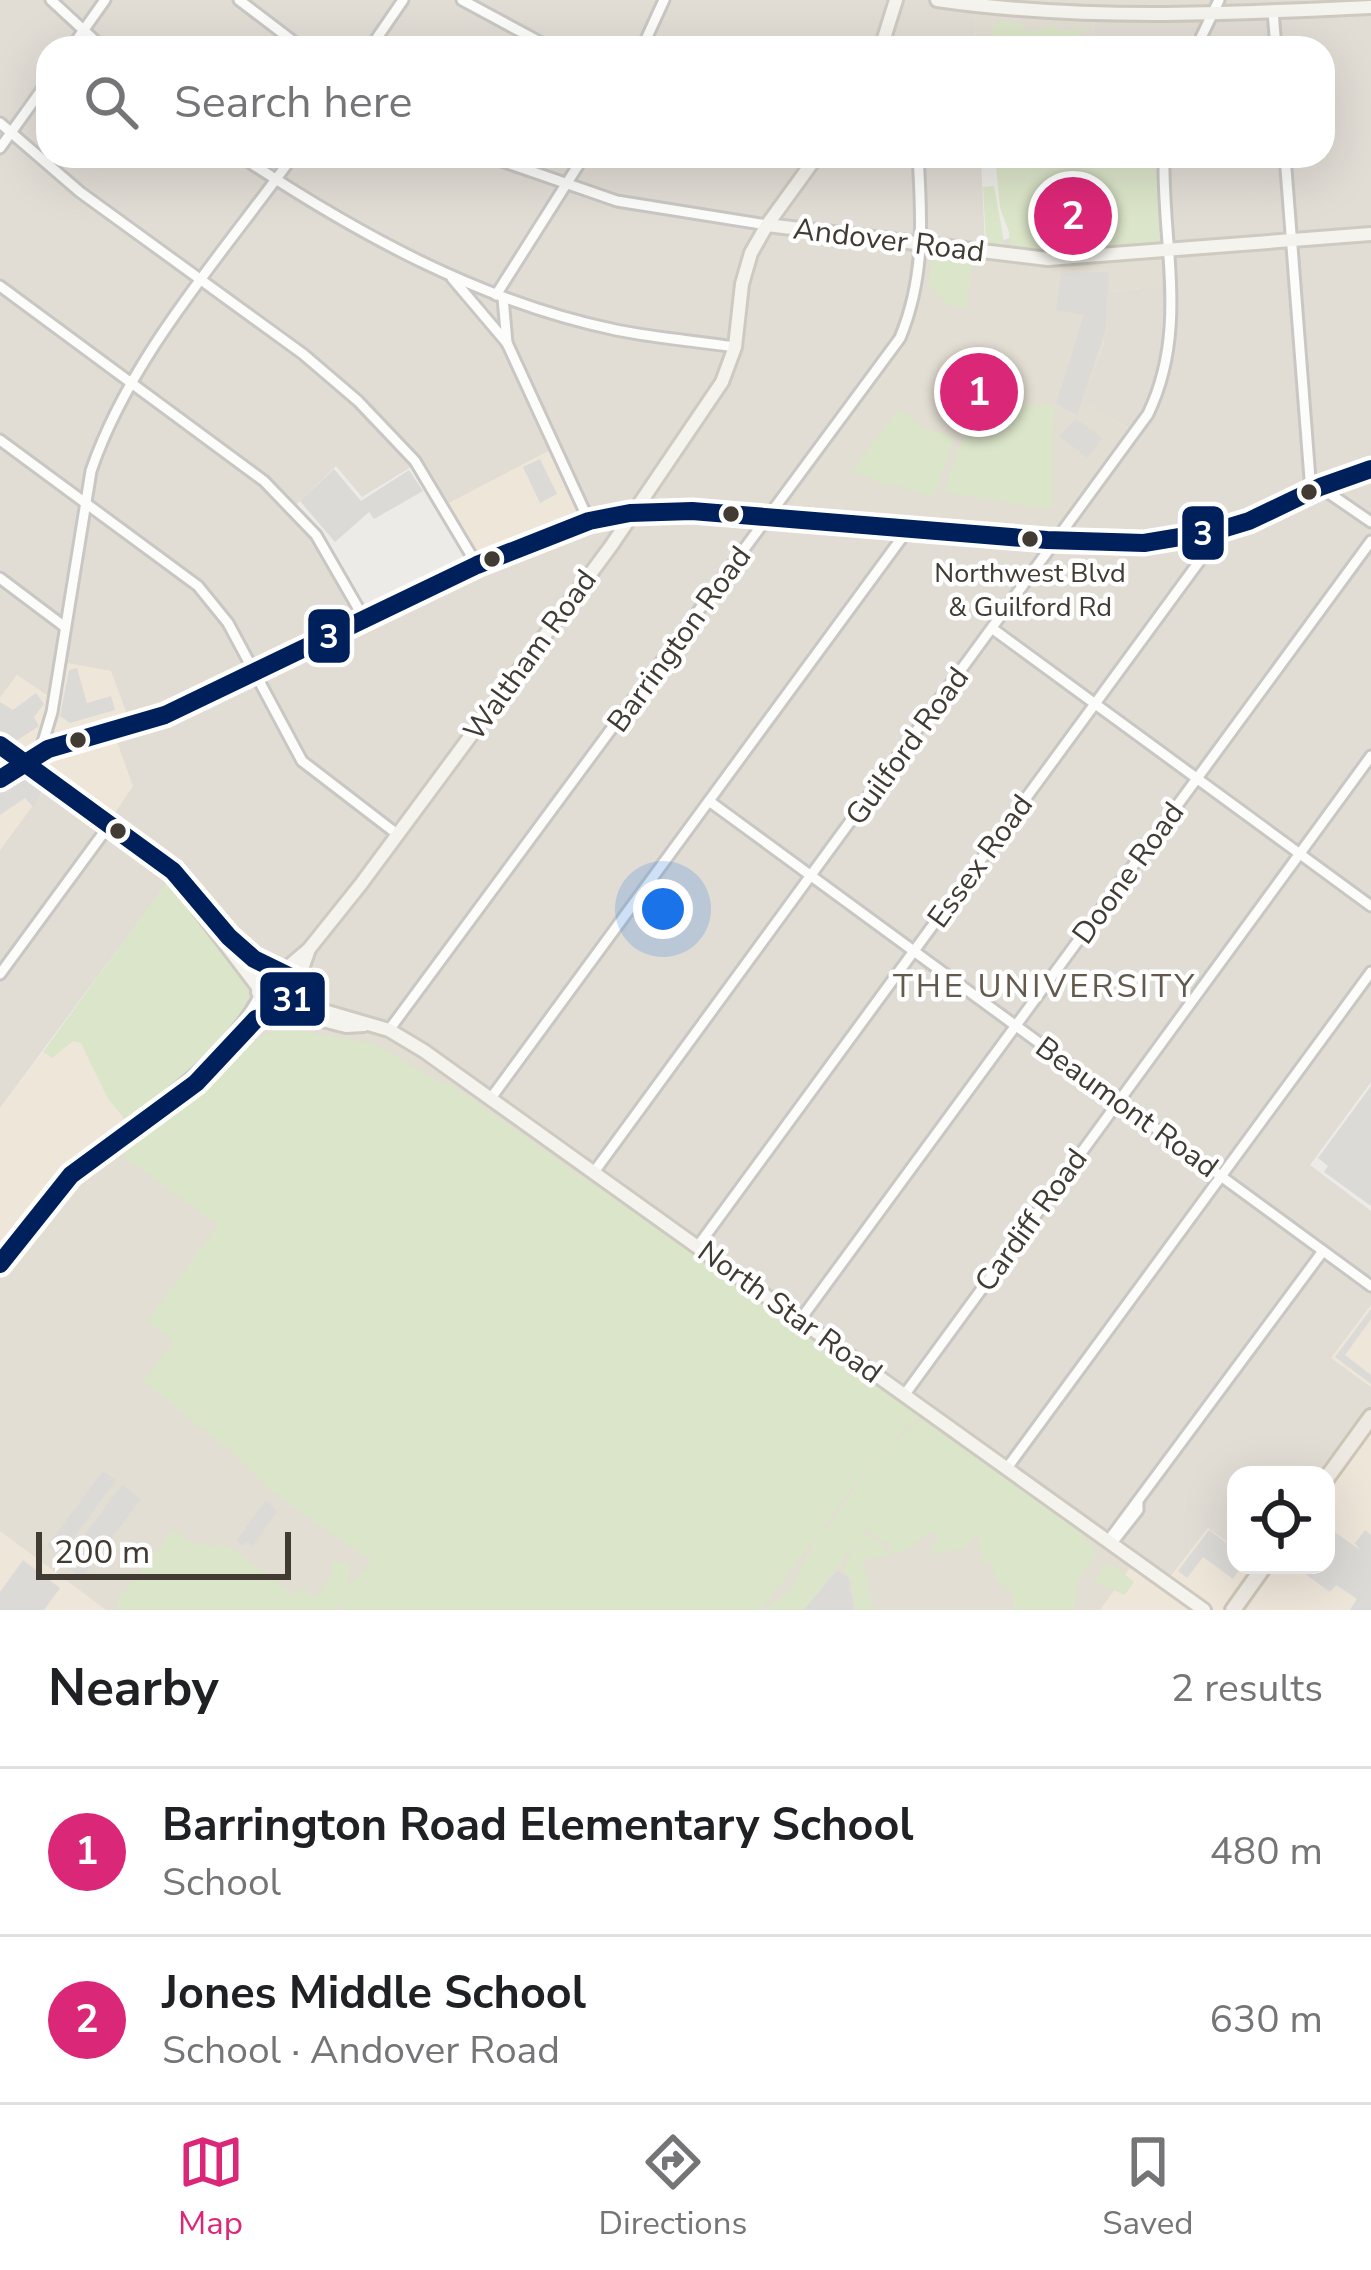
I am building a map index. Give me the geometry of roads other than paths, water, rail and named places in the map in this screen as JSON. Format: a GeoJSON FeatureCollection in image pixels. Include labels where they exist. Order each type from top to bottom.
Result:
{"type":"FeatureCollection","features":[{"type":"Feature","properties":{"kind":"main road"},"geometry":{"type":"LineString","coordinates":[[1335,1467],[1371,1417]]}},
{"type":"Feature","properties":{"kind":"main road"},"geometry":{"type":"LineString","coordinates":[[1233,1610],[1259,1574]]}},
{"type":"Feature","properties":{"kind":"street"},"geometry":{"type":"LineString","coordinates":[[51,0],[89,36]]}},
{"type":"Feature","properties":{"kind":"street"},"geometry":{"type":"LineString","coordinates":[[79,36],[105,0]]}},
{"type":"Feature","properties":{"kind":"street"},"geometry":{"type":"LineString","coordinates":[[239,0],[286,36]]}},
{"type":"Feature","properties":{"kind":"street"},"geometry":{"type":"LineString","coordinates":[[378,36],[404,0]]}},
{"type":"Feature","properties":{"kind":"street"},"geometry":{"type":"LineString","coordinates":[[462,0],[529,36]]}},
{"type":"Feature","properties":{"kind":"street"},"geometry":{"type":"LineString","coordinates":[[648,36],[664,0]]}},
{"type":"Feature","properties":{"kind":"street"},"geometry":{"type":"LineString","coordinates":[[885,36],[896,0]]}},
{"type":"Feature","properties":{"kind":"street"},"geometry":{"type":"LineString","coordinates":[[938,0],[1089,16],[1216,6],[1273,11],[1371,7]]}},
{"type":"Feature","properties":{"kind":"street"},"geometry":{"type":"LineString","coordinates":[[1202,36],[1216,6]]}},
{"type":"Feature","properties":{"kind":"street"},"geometry":{"type":"LineString","coordinates":[[1273,11],[1275,36]]}},
{"type":"Feature","properties":{"kind":"street"},"geometry":{"type":"LineString","coordinates":[[0,148],[36,98]]}},
{"type":"Feature","properties":{"kind":"street"},"geometry":{"type":"LineString","coordinates":[[0,123],[36,155]]}},
{"type":"Feature","properties":{"kind":"street"},"geometry":{"type":"LineString","coordinates":[[51,168],[358,400],[415,461],[477,566]]}},
{"type":"Feature","properties":{"kind":"street"},"geometry":{"type":"LineString","coordinates":[[259,168],[335,216],[451,277],[500,296],[615,330],[735,347]]}},
{"type":"Feature","properties":{"kind":"street"},"geometry":{"type":"LineString","coordinates":[[40,752],[52,712],[85,502],[102,438],[130,382],[284,168]]}},
{"type":"Feature","properties":{"kind":"street","name":"Andover Road"},"geometry":{"type":"LineString","coordinates":[[519,168],[565,186],[657,210],[1048,259],[1371,233]]}},
{"type":"Feature","properties":{"kind":"street"},"geometry":{"type":"LineString","coordinates":[[507,343],[500,296],[576,168]]}},
{"type":"Feature","properties":{"kind":"street","name":"Waltham Road"},"geometry":{"type":"LineString","coordinates":[[279,972],[309,950],[398,834],[611,546],[714,397],[735,347],[746,267],[766,225],[809,168]]}},
{"type":"Feature","properties":{"kind":"street","name":"Barrington Road"},"geometry":{"type":"LineString","coordinates":[[389,1030],[901,338],[913,305],[922,246],[918,168]]}},
{"type":"Feature","properties":{"kind":"street","name":"Guilford Road"},"geometry":{"type":"LineString","coordinates":[[594,1172],[1135,435],[1158,394],[1171,342],[1174,312],[1165,168]]}},
{"type":"Feature","properties":{"kind":"street"},"geometry":{"type":"LineString","coordinates":[[1286,168],[1316,490]]}},
{"type":"Feature","properties":{"kind":"street"},"geometry":{"type":"LineString","coordinates":[[451,277],[507,343],[589,521]]}},
{"type":"Feature","properties":{"kind":"street"},"geometry":{"type":"LineString","coordinates":[[0,286],[235,458],[290,506],[316,536],[365,620]]}},
{"type":"Feature","properties":{"kind":"street"},"geometry":{"type":"LineString","coordinates":[[0,440],[198,586],[228,623],[302,761],[398,834]]}},
{"type":"Feature","properties":{"kind":"street"},"geometry":{"type":"LineString","coordinates":[[0,779],[40,752],[165,715],[477,566],[589,521],[630,513],[692,511],[1058,541],[1144,543],[1216,531],[1371,470]]}},
{"type":"Feature","properties":{"kind":"street"},"geometry":{"type":"LineString","coordinates":[[1316,490],[1371,522]]}},
{"type":"Feature","properties":{"kind":"street"},"geometry":{"type":"LineString","coordinates":[[491,1098],[909,528]]}},
{"type":"Feature","properties":{"kind":"street","name":"Essex Road"},"geometry":{"type":"LineString","coordinates":[[698,1246],[1201,559],[1216,531]]}},
{"type":"Feature","properties":{"kind":"street","name":"Doone Road"},"geometry":{"type":"LineString","coordinates":[[800,1320],[1371,541]]}},
{"type":"Feature","properties":{"kind":"street"},"geometry":{"type":"LineString","coordinates":[[0,578],[65,627]]}},
{"type":"Feature","properties":{"kind":"street"},"geometry":{"type":"LineString","coordinates":[[993,629],[1371,906]]}},
{"type":"Feature","properties":{"kind":"street"},"geometry":{"type":"LineString","coordinates":[[0,745],[184,881],[229,937],[296,990],[281,1010],[256,1019],[170,1106],[127,1132]]}},
{"type":"Feature","properties":{"kind":"street","name":"Cardiff Road"},"geometry":{"type":"LineString","coordinates":[[904,1394],[1371,756]]}},
{"type":"Feature","properties":{"kind":"street","name":"Beaumont Road"},"geometry":{"type":"LineString","coordinates":[[709,801],[1371,1286]]}},
{"type":"Feature","properties":{"kind":"street"},"geometry":{"type":"LineString","coordinates":[[0,974],[110,824]]}},
{"type":"Feature","properties":{"kind":"street"},"geometry":{"type":"LineString","coordinates":[[184,881],[214,932],[245,965],[266,1007],[281,1010]]}},
{"type":"Feature","properties":{"kind":"street","name":"Waltham Road"},"geometry":{"type":"LineString","coordinates":[[296,990],[309,950]]}},
{"type":"Feature","properties":{"kind":"street"},"geometry":{"type":"LineString","coordinates":[[0,1264],[60,1187],[214,1055],[265,976],[279,972]]}},
{"type":"Feature","properties":{"kind":"street"},"geometry":{"type":"LineString","coordinates":[[1007,1468],[1371,972]]}},
{"type":"Feature","properties":{"kind":"street","name":"North Star Road"},"geometry":{"type":"LineString","coordinates":[[296,990],[317,1010],[389,1030],[491,1098],[1204,1610]]}},
{"type":"Feature","properties":{"kind":"street","name":"North Star Road"},"geometry":{"type":"LineString","coordinates":[[281,1010],[346,1025],[370,1024]]}},
{"type":"Feature","properties":{"kind":"street"},"geometry":{"type":"LineString","coordinates":[[1110,1543],[1323,1251]]}},
{"type":"Feature","properties":{"kind":"place","name":"Jones Middle School"},"geometry":{"type":"Point","coordinates":[1073,216]}},
{"type":"Feature","properties":{"kind":"place","name":"Barrington Road Elementary School"},"geometry":{"type":"Point","coordinates":[979,392]}},
{"type":"Feature","properties":{"kind":"place","name":"Northwest Blvd & Guilford Rd"},"geometry":{"type":"Point","coordinates":[1030,539]}},
{"type":"Feature","properties":{"kind":"district","name":"THE UNIVERSITY"},"geometry":{"type":"Point","coordinates":[1045,985]}}]}
